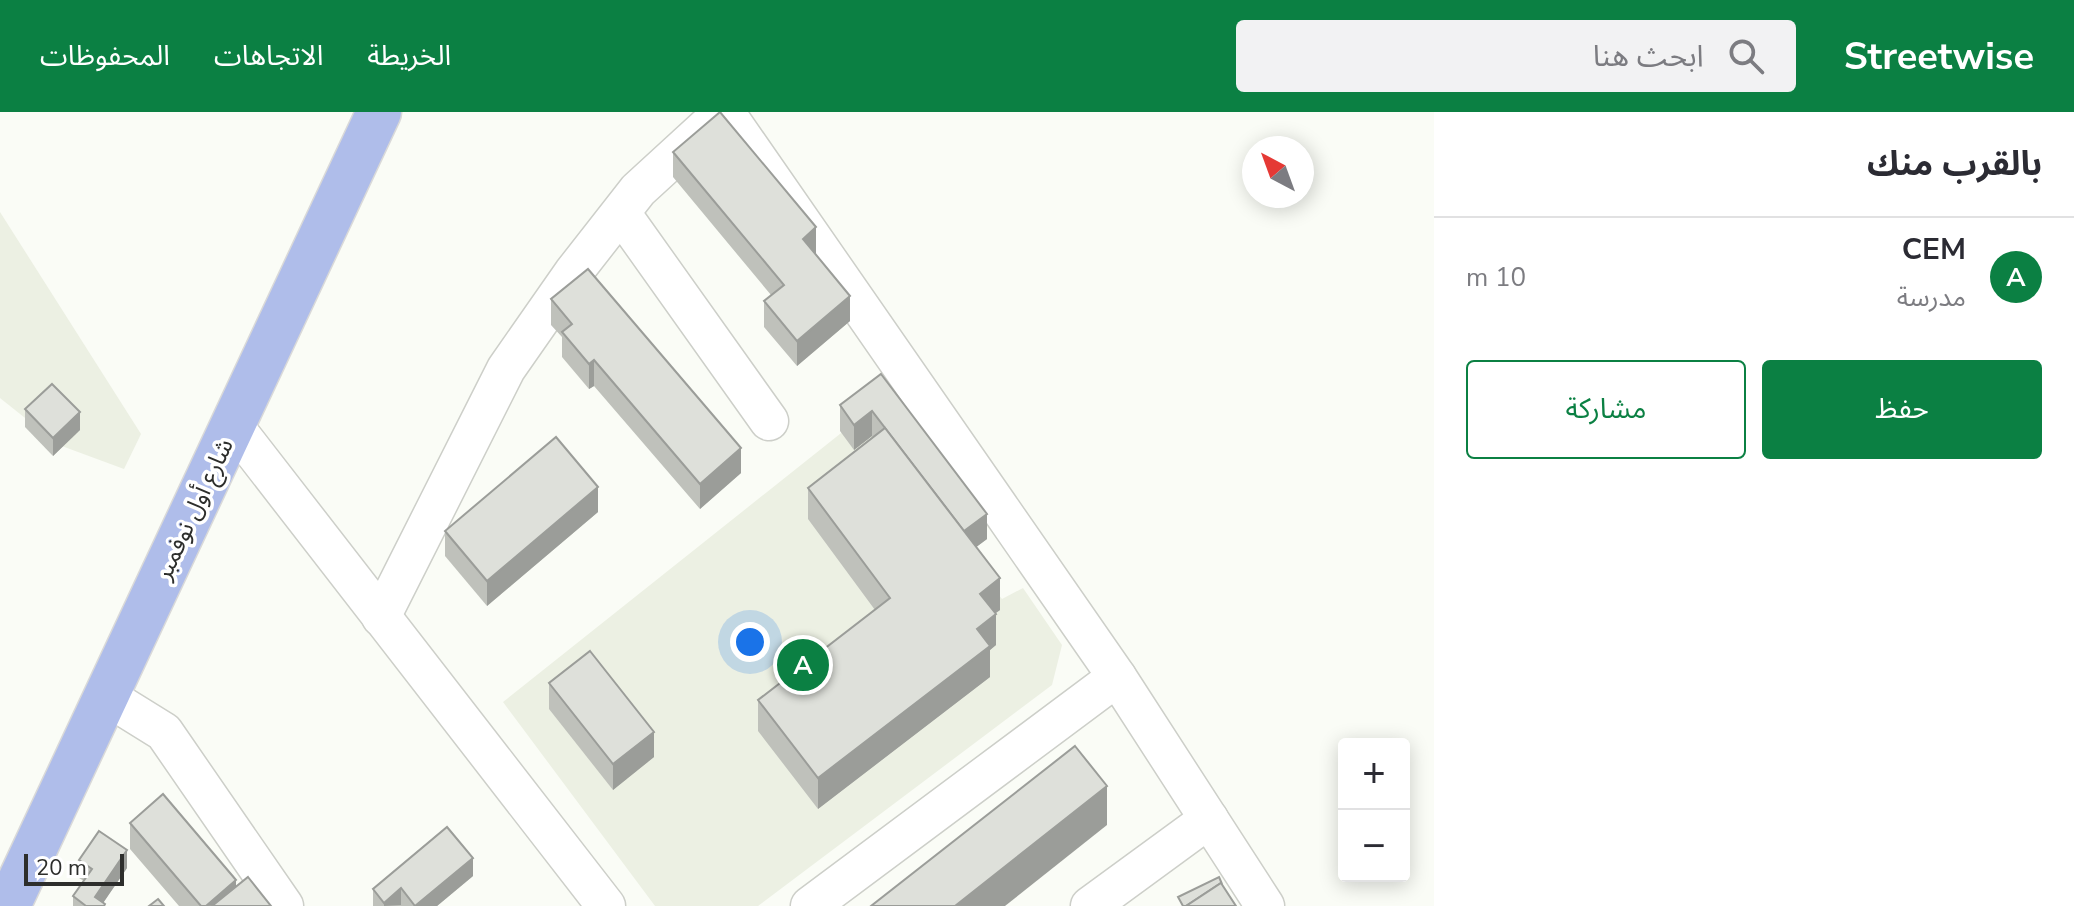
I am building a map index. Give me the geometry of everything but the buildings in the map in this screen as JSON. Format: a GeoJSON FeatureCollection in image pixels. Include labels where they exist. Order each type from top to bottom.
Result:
{"type":"FeatureCollection","features":[{"type":"Feature","properties":{"kind":"main road","name":"شارع أول نوفمبر"},"geometry":{"type":"LineString","coordinates":[[8,906],[379,112]]}},
{"type":"Feature","properties":{"kind":"street"},"geometry":{"type":"LineString","coordinates":[[381,617],[506,369],[573,273],[638,190],[724,112],[1117,677],[1265,906]]}},
{"type":"Feature","properties":{"kind":"street"},"geometry":{"type":"LineString","coordinates":[[621,213],[769,421]]}},
{"type":"Feature","properties":{"kind":"street"},"geometry":{"type":"LineString","coordinates":[[233,425],[606,906]]}},
{"type":"Feature","properties":{"kind":"street"},"geometry":{"type":"LineString","coordinates":[[810,906],[1117,677]]}},
{"type":"Feature","properties":{"kind":"street"},"geometry":{"type":"LineString","coordinates":[[106,696],[164,732],[284,906]]}},
{"type":"Feature","properties":{"kind":"street"},"geometry":{"type":"LineString","coordinates":[[1090,906],[1209,819]]}},
{"type":"Feature","properties":{"kind":"shaded area"},"geometry":{"type":"Polygon","coordinates":[[[0,212],[141,434],[124,469],[59,445],[0,398],[0,212]]]}},
{"type":"Feature","properties":{"kind":"shaded area"},"geometry":{"type":"Polygon","coordinates":[[[860,418],[1002,599],[1023,588],[1062,645],[1052,685],[758,906],[655,906],[503,702],[860,418]]]}},
{"type":"Feature","properties":{"kind":"place","name":"CEM"},"geometry":{"type":"Point","coordinates":[803,665]}}]}
